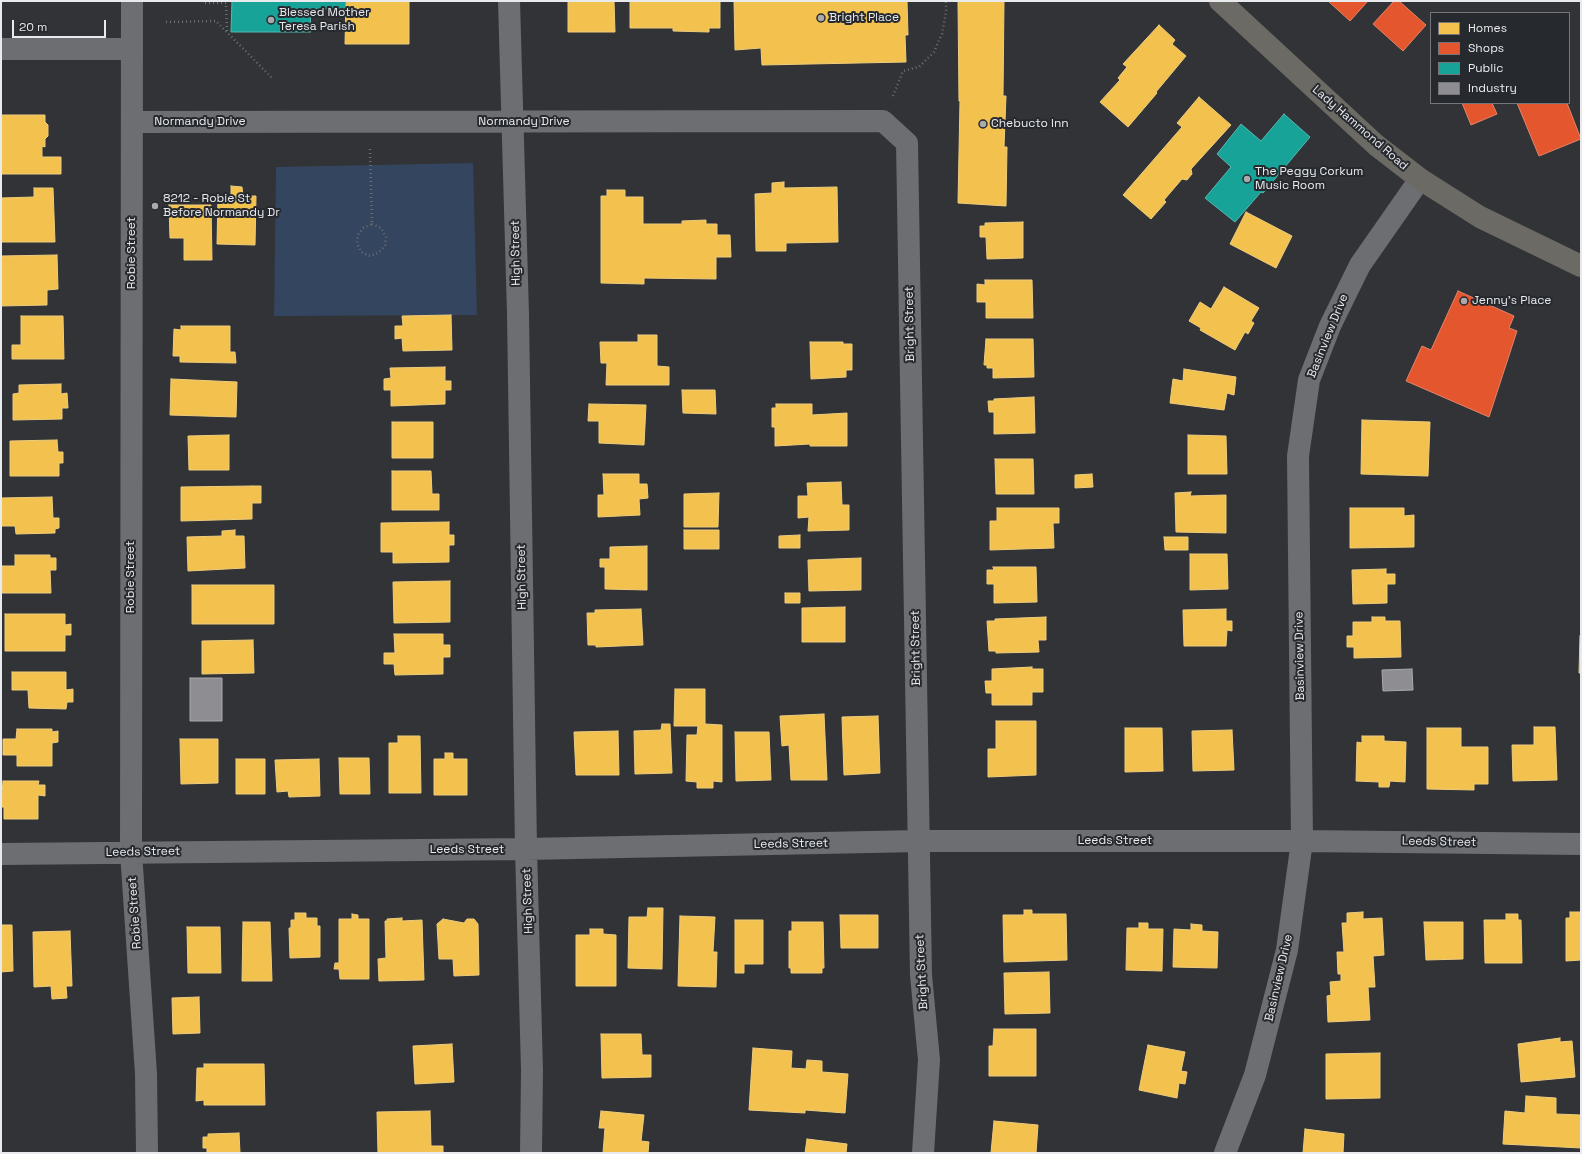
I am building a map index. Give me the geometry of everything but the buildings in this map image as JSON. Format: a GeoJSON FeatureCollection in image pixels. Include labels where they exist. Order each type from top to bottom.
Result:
{"type":"FeatureCollection","features":[{"type":"Feature","properties":{"kind":"main road","name":"Lady Hammond Road"},"geometry":{"type":"LineString","coordinates":[[1220,1],[1376,145],[1420,179],[1480,217],[1581,266]]}},
{"type":"Feature","properties":{"kind":"street","name":"Robie Street"},"geometry":{"type":"LineString","coordinates":[[132,1],[131,852],[146,1074],[147,1153]]}},
{"type":"Feature","properties":{"kind":"street","name":"High Street"},"geometry":{"type":"LineString","coordinates":[[509,1],[518,322],[526,849],[532,1070],[531,1153]]}},
{"type":"Feature","properties":{"kind":"street"},"geometry":{"type":"LineString","coordinates":[[1,49],[132,49]]}},
{"type":"Feature","properties":{"kind":"street","name":"Normandy Drive"},"geometry":{"type":"LineString","coordinates":[[132,122],[883,121]]}},
{"type":"Feature","properties":{"kind":"street","name":"Bright Street"},"geometry":{"type":"LineString","coordinates":[[883,121],[907,142],[921,975],[929,1060],[923,1153]]}},
{"type":"Feature","properties":{"kind":"street","name":"Basinview Drive"},"geometry":{"type":"LineString","coordinates":[[1225,1153],[1255,1075],[1287,950],[1302,841],[1298,456],[1309,380],[1330,326],[1360,265],[1420,179]]}},
{"type":"Feature","properties":{"kind":"street","name":"Leeds Street"},"geometry":{"type":"LineString","coordinates":[[1,854],[526,849],[919,841],[1302,841],[1581,844]]}},
{"type":"Feature","properties":{"kind":"path"},"geometry":{"type":"LineString","coordinates":[[203,1],[203,3],[226,3],[227,32]]}},
{"type":"Feature","properties":{"kind":"path"},"geometry":{"type":"LineString","coordinates":[[883,121],[903,71],[919,67],[934,52],[942,34],[946,12],[946,1]]}},
{"type":"Feature","properties":{"kind":"path"},"geometry":{"type":"LineString","coordinates":[[166,22],[216,21],[272,78]]}},
{"type":"Feature","properties":{"kind":"path"},"geometry":{"type":"LineString","coordinates":[[369,122],[372,224]]}},
{"type":"Feature","properties":{"kind":"path"},"geometry":{"type":"LineString","coordinates":[[372,224],[381,228],[386,237],[386,246],[378,253],[370,256],[361,252],[357,243],[358,235],[363,228],[372,224]]}},
{"type":"Feature","properties":{"kind":"shaded area"},"geometry":{"type":"Polygon","coordinates":[[[473,163],[477,315],[274,316],[276,167],[473,163]]]}},
{"type":"Feature","properties":{"kind":"place","name":"Bright Place"},"geometry":{"type":"Point","coordinates":[821,18]}},
{"type":"Feature","properties":{"kind":"place","name":"Blessed Mother Teresa Parish"},"geometry":{"type":"Point","coordinates":[271,20]}},
{"type":"Feature","properties":{"kind":"place","name":"Chebucto Inn"},"geometry":{"type":"Point","coordinates":[983,124]}},
{"type":"Feature","properties":{"kind":"place","name":"The Peggy Corkum Music Room"},"geometry":{"type":"Point","coordinates":[1247,179]}},
{"type":"Feature","properties":{"kind":"place","name":"8212 - Robie St Before Normandy Dr"},"geometry":{"type":"Point","coordinates":[155,206]}},
{"type":"Feature","properties":{"kind":"place","name":"Jenny's Place"},"geometry":{"type":"Point","coordinates":[1464,301]}}]}
